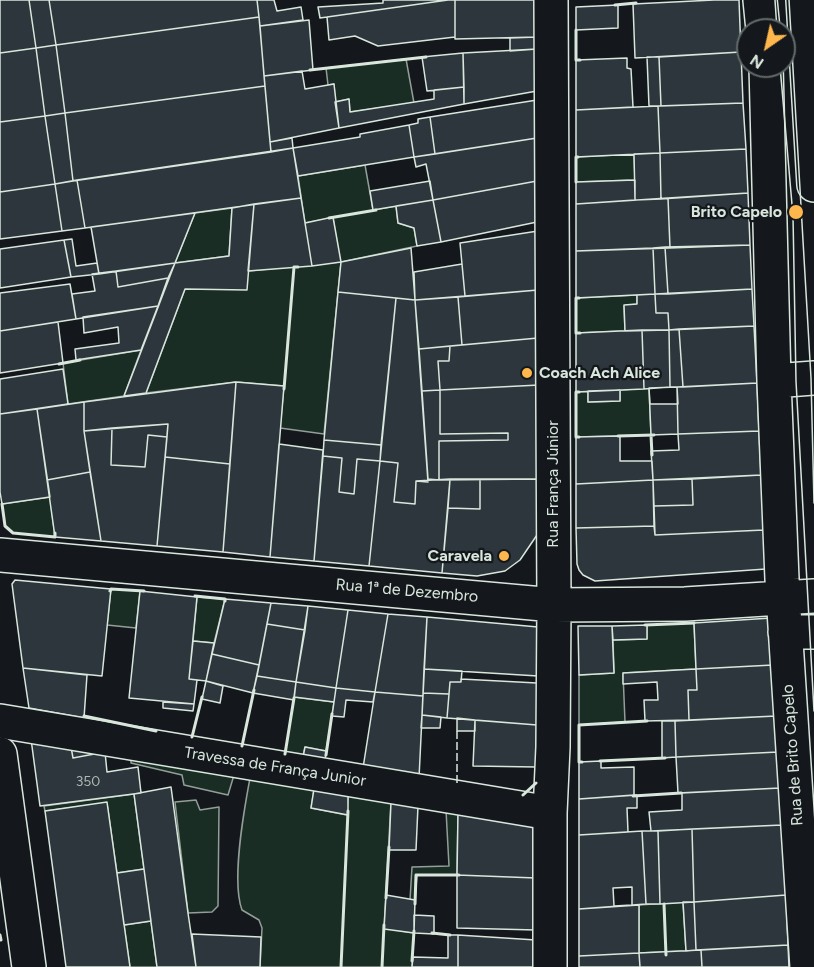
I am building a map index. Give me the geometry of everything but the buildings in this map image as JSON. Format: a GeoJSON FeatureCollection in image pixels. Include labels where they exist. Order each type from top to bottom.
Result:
{"type":"FeatureCollection","features":[{"type":"Feature","properties":{"kind":"street","name":"Rua França Júnior"},"geometry":{"type":"LineString","coordinates":[[550,967],[554,605],[551,0]]}},
{"type":"Feature","properties":{"kind":"street"},"geometry":{"type":"LineString","coordinates":[[760,0],[762,18]]}},
{"type":"Feature","properties":{"kind":"street"},"geometry":{"type":"LineString","coordinates":[[803,0],[814,185]]}},
{"type":"Feature","properties":{"kind":"street","name":"Rua de Brito Capelo"},"geometry":{"type":"LineString","coordinates":[[766,78],[774,381],[793,592],[800,632],[807,967]]}},
{"type":"Feature","properties":{"kind":"street"},"geometry":{"type":"LineString","coordinates":[[774,381],[814,378]]}},
{"type":"Feature","properties":{"kind":"street","name":"Rua 1ª de Dezembro"},"geometry":{"type":"LineString","coordinates":[[0,555],[554,605],[685,604],[793,592]]}},
{"type":"Feature","properties":{"kind":"street"},"geometry":{"type":"LineString","coordinates":[[793,592],[814,575]]}},
{"type":"Feature","properties":{"kind":"street","name":"Travessa de França Junior"},"geometry":{"type":"LineString","coordinates":[[0,721],[550,813]]}},
{"type":"Feature","properties":{"kind":"street"},"geometry":{"type":"LineString","coordinates":[[0,754],[9,881],[29,967]]}},
{"type":"Feature","properties":{"kind":"green space"},"geometry":{"type":"Polygon","coordinates":[[[406,59],[414,103],[350,112],[349,99],[335,102],[334,84],[328,85],[326,68],[406,59]]]}},
{"type":"Feature","properties":{"kind":"green space"},"geometry":{"type":"Polygon","coordinates":[[[634,154],[635,180],[576,182],[576,157],[634,154]]]}},
{"type":"Feature","properties":{"kind":"green space"},"geometry":{"type":"Polygon","coordinates":[[[365,165],[373,210],[396,206],[398,223],[414,228],[417,246],[341,262],[324,434],[280,428],[284,386],[236,382],[146,393],[185,289],[248,271],[340,262],[333,218],[305,223],[298,176],[365,165]]]}},
{"type":"Feature","properties":{"kind":"green space"},"geometry":{"type":"Polygon","coordinates":[[[232,208],[229,256],[175,263],[195,213],[232,208]]]}},
{"type":"Feature","properties":{"kind":"green space"},"geometry":{"type":"Polygon","coordinates":[[[637,295],[637,304],[624,306],[625,331],[576,333],[576,298],[637,295]]]}},
{"type":"Feature","properties":{"kind":"green space"},"geometry":{"type":"Polygon","coordinates":[[[141,350],[124,396],[68,404],[63,363],[141,350]]]}},
{"type":"Feature","properties":{"kind":"green space"},"geometry":{"type":"Polygon","coordinates":[[[649,388],[651,435],[576,437],[576,392],[588,391],[588,402],[620,401],[620,390],[649,388]]]}},
{"type":"Feature","properties":{"kind":"green space"},"geometry":{"type":"Polygon","coordinates":[[[50,497],[55,537],[13,533],[5,526],[2,504],[50,497]]]}},
{"type":"Feature","properties":{"kind":"green space"},"geometry":{"type":"Polygon","coordinates":[[[111,589],[140,591],[136,628],[107,625],[111,589]]]}},
{"type":"Feature","properties":{"kind":"green space"},"geometry":{"type":"Polygon","coordinates":[[[197,597],[225,599],[214,643],[193,641],[197,597]]]}},
{"type":"Feature","properties":{"kind":"green space"},"geometry":{"type":"Polygon","coordinates":[[[694,623],[696,669],[623,673],[625,722],[579,725],[579,675],[614,673],[613,640],[647,639],[647,625],[694,623]]]}},
{"type":"Feature","properties":{"kind":"green space"},"geometry":{"type":"Polygon","coordinates":[[[294,697],[334,702],[326,751],[305,747],[303,757],[285,754],[294,697]]]}},
{"type":"Feature","properties":{"kind":"green space"},"geometry":{"type":"Polygon","coordinates":[[[131,757],[234,775],[228,795],[184,785],[182,775],[131,763],[131,757]]]}},
{"type":"Feature","properties":{"kind":"green space"},"geometry":{"type":"Polygon","coordinates":[[[250,778],[314,789],[311,808],[347,815],[348,795],[391,802],[384,928],[414,933],[412,967],[260,967],[262,928],[259,920],[242,910],[238,882],[240,845],[250,778]]]}},
{"type":"Feature","properties":{"kind":"green space"},"geometry":{"type":"Polygon","coordinates":[[[134,794],[144,869],[117,873],[107,803],[45,811],[44,806],[134,794]]]}},
{"type":"Feature","properties":{"kind":"green space"},"geometry":{"type":"Polygon","coordinates":[[[196,800],[200,810],[219,807],[218,906],[212,912],[188,913],[175,802],[196,800]]]}},
{"type":"Feature","properties":{"kind":"green space"},"geometry":{"type":"Polygon","coordinates":[[[446,810],[458,812],[457,875],[417,875],[415,900],[410,900],[412,867],[449,866],[446,810]]]}},
{"type":"Feature","properties":{"kind":"green space"},"geometry":{"type":"Polygon","coordinates":[[[683,902],[686,951],[639,953],[639,905],[683,902]]]}},
{"type":"Feature","properties":{"kind":"green space"},"geometry":{"type":"Polygon","coordinates":[[[151,921],[157,967],[130,967],[124,925],[151,921]]]}},
{"type":"Feature","properties":{"kind":"tram line"},"geometry":{"type":"LineString","coordinates":[[775,0],[776,18]]}},
{"type":"Feature","properties":{"kind":"tram line"},"geometry":{"type":"LineString","coordinates":[[789,0],[811,378],[814,503]]}},
{"type":"Feature","properties":{"kind":"tram line"},"geometry":{"type":"LineString","coordinates":[[781,78],[793,216],[796,381],[814,711]]}},
{"type":"Feature","properties":{"kind":"fence"},"geometry":{"type":"LineString","coordinates":[[457,731],[457,785]]}},
{"type":"Feature","properties":{"kind":"wall"},"geometry":{"type":"LineString","coordinates":[[615,5],[636,3]]}},
{"type":"Feature","properties":{"kind":"wall"},"geometry":{"type":"LineString","coordinates":[[576,30],[576,60],[580,60]]}},
{"type":"Feature","properties":{"kind":"wall"},"geometry":{"type":"LineString","coordinates":[[310,70],[426,57]]}},
{"type":"Feature","properties":{"kind":"wall"},"geometry":{"type":"LineString","coordinates":[[576,182],[576,157],[578,157]]}},
{"type":"Feature","properties":{"kind":"wall"},"geometry":{"type":"LineString","coordinates":[[329,218],[376,210]]}},
{"type":"Feature","properties":{"kind":"wall"},"geometry":{"type":"LineString","coordinates":[[284,389],[294,267],[298,267]]}},
{"type":"Feature","properties":{"kind":"wall"},"geometry":{"type":"LineString","coordinates":[[579,298],[576,298],[576,333],[580,333]]}},
{"type":"Feature","properties":{"kind":"wall"},"geometry":{"type":"LineString","coordinates":[[59,364],[80,360]]}},
{"type":"Feature","properties":{"kind":"wall"},"geometry":{"type":"LineString","coordinates":[[579,392],[576,392],[576,437],[579,437]]}},
{"type":"Feature","properties":{"kind":"wall"},"geometry":{"type":"LineString","coordinates":[[651,435],[652,455]]}},
{"type":"Feature","properties":{"kind":"wall"},"geometry":{"type":"LineString","coordinates":[[618,436],[654,435]]}},
{"type":"Feature","properties":{"kind":"wall"},"geometry":{"type":"LineString","coordinates":[[2,504],[5,526],[13,533],[55,537],[55,533]]}},
{"type":"Feature","properties":{"kind":"wall"},"geometry":{"type":"LineString","coordinates":[[110,591],[111,589],[144,591]]}},
{"type":"Feature","properties":{"kind":"wall"},"geometry":{"type":"LineString","coordinates":[[195,596],[225,599],[225,601]]}},
{"type":"Feature","properties":{"kind":"wall"},"geometry":{"type":"LineString","coordinates":[[645,625],[694,623]]}},
{"type":"Feature","properties":{"kind":"wall"},"geometry":{"type":"LineString","coordinates":[[242,746],[254,690]]}},
{"type":"Feature","properties":{"kind":"wall"},"geometry":{"type":"LineString","coordinates":[[192,737],[202,697]]}},
{"type":"Feature","properties":{"kind":"wall"},"geometry":{"type":"LineString","coordinates":[[285,754],[294,698]]}},
{"type":"Feature","properties":{"kind":"wall"},"geometry":{"type":"LineString","coordinates":[[326,755],[332,714]]}},
{"type":"Feature","properties":{"kind":"wall"},"geometry":{"type":"LineString","coordinates":[[84,716],[156,731]]}},
{"type":"Feature","properties":{"kind":"wall"},"geometry":{"type":"LineString","coordinates":[[582,762],[579,762],[579,725],[647,721]]}},
{"type":"Feature","properties":{"kind":"wall"},"geometry":{"type":"LineString","coordinates":[[600,761],[665,758]]}},
{"type":"Feature","properties":{"kind":"wall"},"geometry":{"type":"LineString","coordinates":[[523,795],[536,783]]}},
{"type":"Feature","properties":{"kind":"wall"},"geometry":{"type":"LineString","coordinates":[[633,796],[681,793]]}},
{"type":"Feature","properties":{"kind":"wall"},"geometry":{"type":"LineString","coordinates":[[341,967],[348,811]]}},
{"type":"Feature","properties":{"kind":"wall"},"geometry":{"type":"LineString","coordinates":[[386,898],[389,847]]}},
{"type":"Feature","properties":{"kind":"wall"},"geometry":{"type":"LineString","coordinates":[[415,904],[416,875],[459,875]]}},
{"type":"Feature","properties":{"kind":"wall"},"geometry":{"type":"LineString","coordinates":[[664,904],[666,955]]}},
{"type":"Feature","properties":{"kind":"wall"},"geometry":{"type":"LineString","coordinates":[[382,967],[384,925]]}},
{"type":"Feature","properties":{"kind":"wall"},"geometry":{"type":"LineString","coordinates":[[412,961],[414,931]]}},
{"type":"Feature","properties":{"kind":"wall"},"geometry":{"type":"LineString","coordinates":[[432,933],[450,935]]}},
{"type":"Feature","properties":{"kind":"wall"},"geometry":{"type":"LineString","coordinates":[[0,935],[1,940]]}},
{"type":"Feature","properties":{"kind":"place","name":"Brito Capelo"},"geometry":{"type":"Point","coordinates":[796,212]}},
{"type":"Feature","properties":{"kind":"place","name":"Coach Ach Alice"},"geometry":{"type":"Point","coordinates":[527,373]}},
{"type":"Feature","properties":{"kind":"place","name":"Caravela"},"geometry":{"type":"Point","coordinates":[504,556]}}]}
